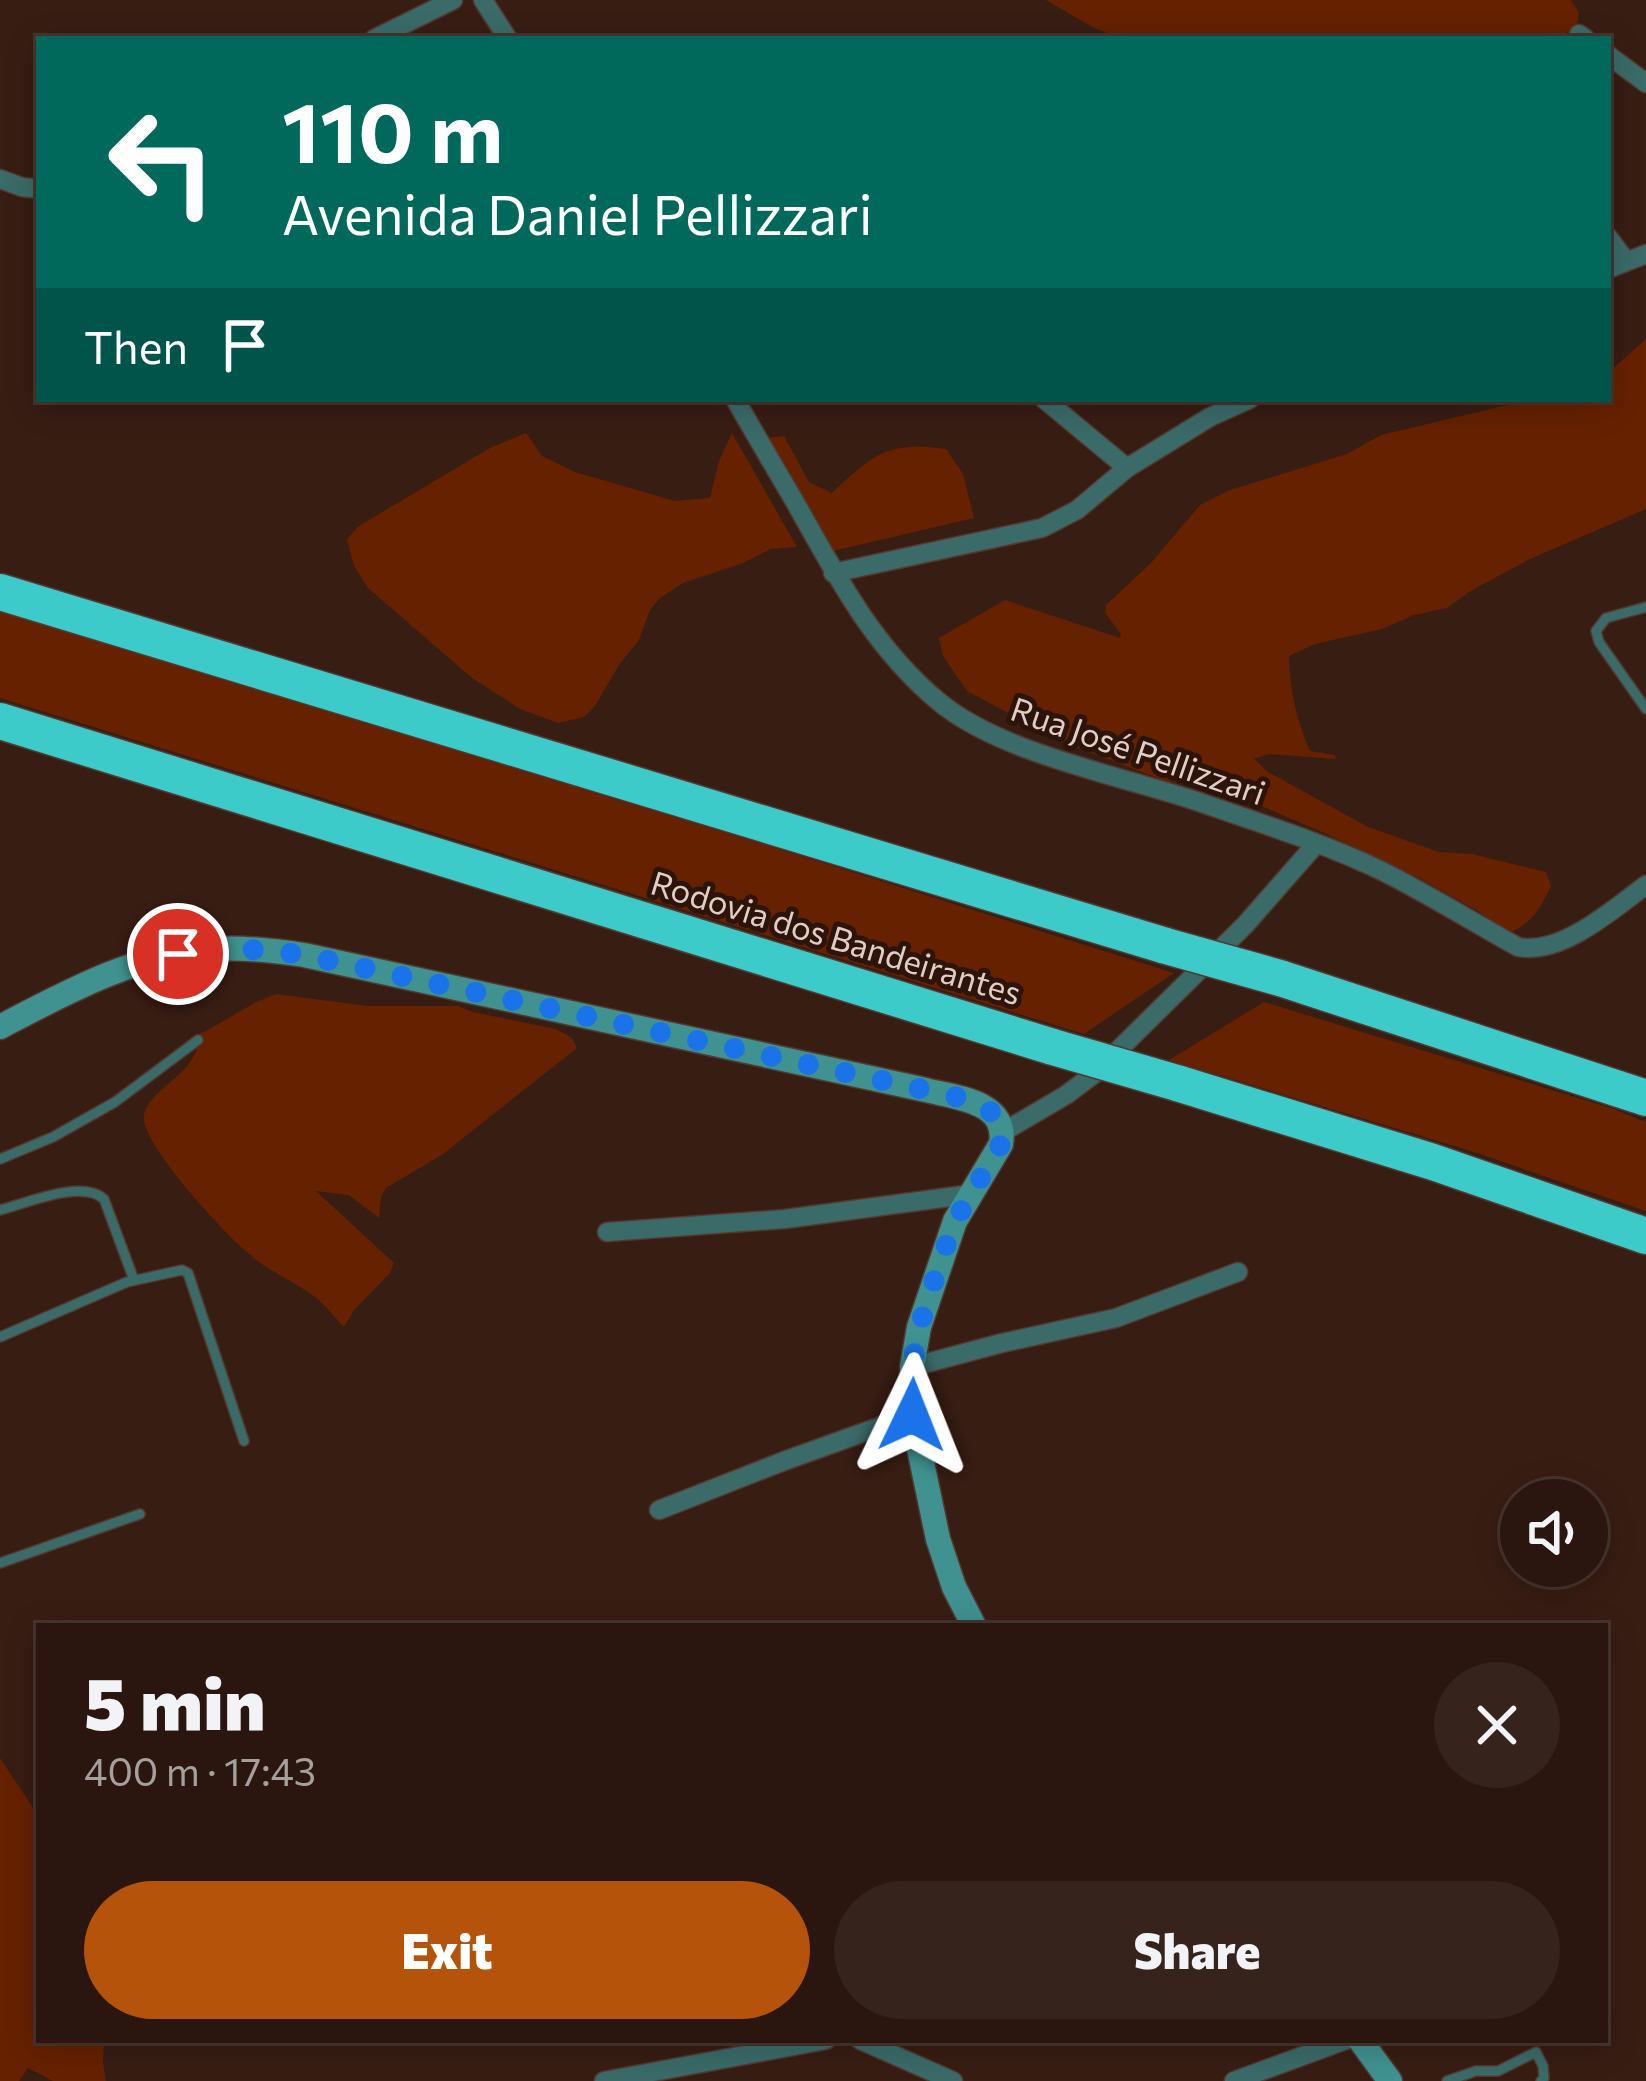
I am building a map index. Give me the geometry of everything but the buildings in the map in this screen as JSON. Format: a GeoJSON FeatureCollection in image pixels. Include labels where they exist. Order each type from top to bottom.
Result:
{"type":"FeatureCollection","features":[{"type":"Feature","properties":{"kind":"highway"},"geometry":{"type":"LineString","coordinates":[[0,592],[1280,978],[1646,1098]]}},
{"type":"Feature","properties":{"kind":"highway","name":"Rodovia dos Bandeirantes"},"geometry":{"type":"LineString","coordinates":[[0,722],[1433,1162],[1646,1236]]}},
{"type":"Feature","properties":{"kind":"street"},"geometry":{"type":"LineString","coordinates":[[380,36],[453,0]]}},
{"type":"Feature","properties":{"kind":"street"},"geometry":{"type":"LineString","coordinates":[[483,0],[506,36]]}},
{"type":"Feature","properties":{"kind":"street"},"geometry":{"type":"LineString","coordinates":[[1611,57],[1646,83]]}},
{"type":"Feature","properties":{"kind":"street"},"geometry":{"type":"LineString","coordinates":[[0,179],[36,189]]}},
{"type":"Feature","properties":{"kind":"street"},"geometry":{"type":"LineString","coordinates":[[1617,265],[1646,254]]}},
{"type":"Feature","properties":{"kind":"street","name":"Rua José Pellizzari"},"geometry":{"type":"LineString","coordinates":[[737,402],[861,617],[900,665],[970,724],[1043,754],[1161,789],[1316,844],[1381,871],[1517,947],[1531,950],[1557,943],[1646,885]]}},
{"type":"Feature","properties":{"kind":"street"},"geometry":{"type":"LineString","coordinates":[[1048,402],[1127,468]]}},
{"type":"Feature","properties":{"kind":"street"},"geometry":{"type":"LineString","coordinates":[[833,573],[1042,528],[1077,510],[1127,468],[1210,416],[1243,402]]}},
{"type":"Feature","properties":{"kind":"street"},"geometry":{"type":"LineString","coordinates":[[972,1623],[938,1539],[912,1415],[912,1367],[919,1328],[955,1221],[993,1160],[1003,1132],[1094,1074],[1245,925],[1316,844]]}},
{"type":"Feature","properties":{"kind":"street"},"geometry":{"type":"LineString","coordinates":[[0,1027],[96,980],[151,960],[206,949],[256,948],[926,1090],[979,1104],[994,1113],[1003,1132]]}},
{"type":"Feature","properties":{"kind":"street"},"geometry":{"type":"LineString","coordinates":[[608,1232],[785,1220],[972,1194]]}},
{"type":"Feature","properties":{"kind":"street"},"geometry":{"type":"LineString","coordinates":[[912,1367],[1115,1318],[1238,1272]]}},
{"type":"Feature","properties":{"kind":"street"},"geometry":{"type":"LineString","coordinates":[[659,1510],[912,1415]]}},
{"type":"Feature","properties":{"kind":"street"},"geometry":{"type":"LineString","coordinates":[[711,2061],[720,2043]]}},
{"type":"Feature","properties":{"kind":"street"},"geometry":{"type":"LineString","coordinates":[[604,2081],[810,2043]]}},
{"type":"Feature","properties":{"kind":"street"},"geometry":{"type":"LineString","coordinates":[[867,2043],[953,2081]]}},
{"type":"Feature","properties":{"kind":"street"},"geometry":{"type":"LineString","coordinates":[[1234,2081],[1338,2043]]}},
{"type":"Feature","properties":{"kind":"street"},"geometry":{"type":"LineString","coordinates":[[1362,2043],[1386,2078]]}},
{"type":"Feature","properties":{"kind":"lane"},"geometry":{"type":"LineString","coordinates":[[1646,607],[1606,618],[1596,631],[1646,709]]}},
{"type":"Feature","properties":{"kind":"lane"},"geometry":{"type":"LineString","coordinates":[[0,1159],[53,1138],[115,1102],[198,1040]]}},
{"type":"Feature","properties":{"kind":"lane"},"geometry":{"type":"LineString","coordinates":[[0,1210],[80,1189],[95,1191],[104,1199],[134,1280]]}},
{"type":"Feature","properties":{"kind":"lane"},"geometry":{"type":"LineString","coordinates":[[0,1337],[134,1280],[182,1270],[188,1273],[244,1441]]}},
{"type":"Feature","properties":{"kind":"lane"},"geometry":{"type":"LineString","coordinates":[[0,1563],[140,1514]]}},
{"type":"Feature","properties":{"kind":"lane"},"geometry":{"type":"LineString","coordinates":[[1447,2081],[1498,2071],[1536,2052],[1543,2066],[1541,2081]]}},
{"type":"Feature","properties":{"kind":"shaded area"},"geometry":{"type":"Polygon","coordinates":[[[1046,0],[1571,0],[1579,13],[1576,28],[1559,36],[1117,36],[1046,0]]]}},
{"type":"Feature","properties":{"kind":"shaded area"},"geometry":{"type":"Polygon","coordinates":[[[1646,339],[1646,509],[1530,559],[1447,608],[1315,644],[1289,656],[1295,705],[1310,751],[1336,759],[1269,754],[1254,759],[1268,772],[1368,827],[1439,852],[1472,854],[1546,872],[1551,886],[1539,909],[1507,934],[1478,911],[1419,878],[1322,832],[1231,793],[1163,780],[1063,742],[967,691],[943,656],[939,638],[1005,600],[1120,638],[1105,613],[1106,605],[1150,564],[1200,505],[1230,490],[1347,454],[1381,435],[1520,402],[1611,402],[1611,370],[1646,339]]]}},
{"type":"Feature","properties":{"kind":"shaded area"},"geometry":{"type":"Polygon","coordinates":[[[526,433],[542,456],[575,472],[675,501],[710,498],[732,433],[797,547],[771,549],[683,583],[660,598],[639,640],[584,717],[558,723],[520,709],[472,678],[368,588],[354,566],[347,539],[359,526],[490,448],[526,433]]]}},
{"type":"Feature","properties":{"kind":"shaded area"},"geometry":{"type":"Polygon","coordinates":[[[784,436],[809,482],[832,493],[883,453],[909,447],[946,449],[963,474],[974,518],[833,551],[766,438],[784,436]]]}},
{"type":"Feature","properties":{"kind":"shaded area"},"geometry":{"type":"Polygon","coordinates":[[[0,612],[1174,973],[1084,1034],[0,698],[0,612]]]}},
{"type":"Feature","properties":{"kind":"shaded area"},"geometry":{"type":"Polygon","coordinates":[[[277,994],[367,1006],[458,1006],[556,1029],[572,1038],[577,1048],[443,1154],[386,1188],[379,1218],[349,1195],[316,1191],[394,1263],[344,1327],[316,1298],[237,1243],[186,1188],[146,1129],[148,1106],[191,1060],[199,1034],[277,994]]]}},
{"type":"Feature","properties":{"kind":"shaded area"},"geometry":{"type":"Polygon","coordinates":[[[1264,1002],[1646,1122],[1646,1211],[1474,1152],[1169,1060],[1264,1002]]]}},
{"type":"Feature","properties":{"kind":"shaded area"},"geometry":{"type":"Polygon","coordinates":[[[0,1758],[36,1812],[36,2043],[104,2043],[106,2081],[53,2081],[28,2068],[19,2081],[0,2081],[0,1758]]]}},
{"type":"Feature","properties":{"kind":"route"},"geometry":{"type":"LineString","coordinates":[[178,954],[256,948],[304,955],[926,1090],[979,1104],[994,1113],[1003,1132],[1001,1144],[955,1221],[919,1328],[912,1367],[912,1415]]}}]}
